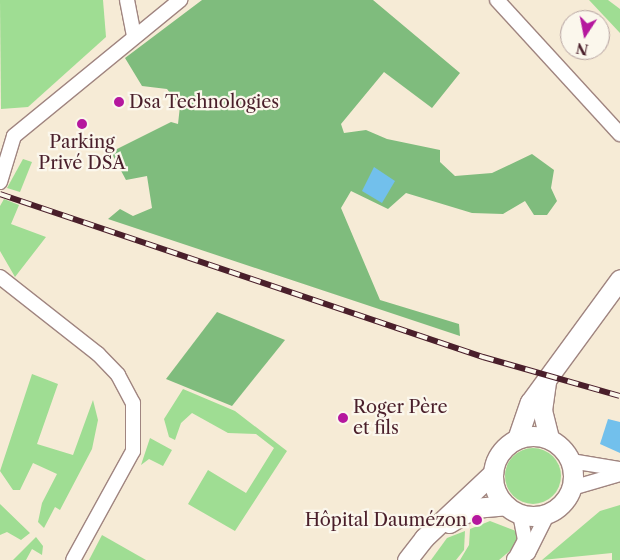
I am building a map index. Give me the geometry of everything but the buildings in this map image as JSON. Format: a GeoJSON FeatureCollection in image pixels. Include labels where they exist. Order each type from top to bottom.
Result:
{"type":"FeatureCollection","features":[{"type":"Feature","properties":{"kind":"main road"},"geometry":{"type":"LineString","coordinates":[[408,560],[424,538],[493,472],[499,455],[517,439],[530,402],[620,279]]}},
{"type":"Feature","properties":{"kind":"main road"},"geometry":{"type":"LineString","coordinates":[[408,560],[467,512],[489,504],[548,514],[558,508],[572,488],[570,461],[549,439],[542,410],[547,380]]}},
{"type":"Feature","properties":{"kind":"main road"},"geometry":{"type":"LineString","coordinates":[[517,439],[549,439]]}},
{"type":"Feature","properties":{"kind":"main road"},"geometry":{"type":"LineString","coordinates":[[493,472],[496,491],[513,509]]}},
{"type":"Feature","properties":{"kind":"street"},"geometry":{"type":"LineString","coordinates":[[127,0],[134,34]]}},
{"type":"Feature","properties":{"kind":"street"},"geometry":{"type":"LineString","coordinates":[[0,182],[14,136],[134,34],[180,0]]}},
{"type":"Feature","properties":{"kind":"street"},"geometry":{"type":"LineString","coordinates":[[497,0],[620,134]]}},
{"type":"Feature","properties":{"kind":"street"},"geometry":{"type":"LineString","coordinates":[[0,277],[98,354],[118,375],[133,404],[133,451],[73,560]]}},
{"type":"Feature","properties":{"kind":"street"},"geometry":{"type":"LineString","coordinates":[[570,461],[620,469]]}},
{"type":"Feature","properties":{"kind":"street"},"geometry":{"type":"LineString","coordinates":[[572,488],[620,474]]}},
{"type":"Feature","properties":{"kind":"street"},"geometry":{"type":"LineString","coordinates":[[513,509],[526,540],[514,559],[528,553],[548,514]]}},
{"type":"Feature","properties":{"kind":"green space"},"geometry":{"type":"Polygon","coordinates":[[[0,0],[103,0],[106,37],[28,107],[1,109],[0,0]]]}},
{"type":"Feature","properties":{"kind":"green space"},"geometry":{"type":"Polygon","coordinates":[[[202,0],[373,0],[460,73],[432,108],[384,72],[341,124],[344,133],[366,130],[387,139],[440,150],[440,162],[455,176],[492,173],[532,154],[554,170],[551,188],[557,201],[547,215],[534,215],[525,201],[503,214],[472,213],[406,193],[388,209],[351,191],[341,208],[380,300],[459,324],[460,336],[108,219],[120,209],[133,216],[152,208],[147,176],[126,180],[111,152],[171,122],[178,124],[180,106],[167,89],[142,86],[125,58],[202,0]]]}},
{"type":"Feature","properties":{"kind":"green space"},"geometry":{"type":"Polygon","coordinates":[[[589,0],[608,0],[620,9],[620,33],[610,22],[610,10],[598,10],[589,0]]]}},
{"type":"Feature","properties":{"kind":"green space"},"geometry":{"type":"Polygon","coordinates":[[[23,159],[32,162],[20,192],[7,188],[23,159]]]}},
{"type":"Feature","properties":{"kind":"green space"},"geometry":{"type":"Polygon","coordinates":[[[4,199],[19,205],[11,224],[46,237],[15,277],[0,251],[0,206],[4,199]]]}},
{"type":"Feature","properties":{"kind":"green space"},"geometry":{"type":"Polygon","coordinates":[[[217,312],[285,340],[232,406],[166,379],[217,312]]]}},
{"type":"Feature","properties":{"kind":"green space"},"geometry":{"type":"Polygon","coordinates":[[[32,374],[58,384],[37,444],[73,455],[93,400],[98,420],[92,449],[60,510],[55,507],[44,528],[38,522],[42,503],[57,474],[33,463],[20,490],[13,490],[0,471],[32,374]]]}},
{"type":"Feature","properties":{"kind":"green space"},"geometry":{"type":"Polygon","coordinates":[[[183,389],[235,411],[287,451],[235,531],[188,504],[208,470],[246,493],[274,448],[256,434],[228,433],[192,413],[181,423],[175,440],[169,437],[164,419],[183,389]]]}},
{"type":"Feature","properties":{"kind":"green space"},"geometry":{"type":"Polygon","coordinates":[[[150,438],[172,450],[163,466],[149,459],[141,465],[150,438]]]}},
{"type":"Feature","properties":{"kind":"green space"},"geometry":{"type":"Polygon","coordinates":[[[528,448],[538,448],[553,456],[559,465],[561,476],[559,487],[553,496],[538,504],[528,504],[517,499],[510,492],[505,481],[505,471],[510,460],[517,453],[528,448]]]}},
{"type":"Feature","properties":{"kind":"green space"},"geometry":{"type":"Polygon","coordinates":[[[0,504],[30,533],[21,540],[7,532],[0,535],[0,504]]]}},
{"type":"Feature","properties":{"kind":"green space"},"geometry":{"type":"Polygon","coordinates":[[[620,505],[620,560],[612,560],[612,553],[542,560],[600,511],[620,505]]]}},
{"type":"Feature","properties":{"kind":"green space"},"geometry":{"type":"Polygon","coordinates":[[[490,521],[516,531],[519,543],[499,560],[460,560],[469,545],[470,529],[490,521]]]}},
{"type":"Feature","properties":{"kind":"green space"},"geometry":{"type":"Polygon","coordinates":[[[465,531],[464,550],[456,560],[431,560],[447,538],[465,531]]]}},
{"type":"Feature","properties":{"kind":"green space"},"geometry":{"type":"Polygon","coordinates":[[[102,535],[146,560],[89,560],[102,535]]]}},
{"type":"Feature","properties":{"kind":"green space"},"geometry":{"type":"Polygon","coordinates":[[[36,537],[43,546],[42,555],[32,549],[26,560],[13,560],[36,537]]]}},
{"type":"Feature","properties":{"kind":"water"},"geometry":{"type":"Polygon","coordinates":[[[374,167],[395,181],[382,203],[362,191],[374,167]]]}},
{"type":"Feature","properties":{"kind":"water"},"geometry":{"type":"Polygon","coordinates":[[[608,419],[620,422],[620,453],[600,444],[608,419]]]}},
{"type":"Feature","properties":{"kind":"railway"},"geometry":{"type":"LineString","coordinates":[[0,194],[483,357],[620,396]]}},
{"type":"Feature","properties":{"kind":"place","name":"Dsa Technologies"},"geometry":{"type":"Point","coordinates":[119,102]}},
{"type":"Feature","properties":{"kind":"place","name":"Parking Privé DSA"},"geometry":{"type":"Point","coordinates":[82,124]}},
{"type":"Feature","properties":{"kind":"place","name":"Roger Père et fils"},"geometry":{"type":"Point","coordinates":[343,418]}},
{"type":"Feature","properties":{"kind":"place","name":"Hôpital Daumézon"},"geometry":{"type":"Point","coordinates":[477,520]}}]}
